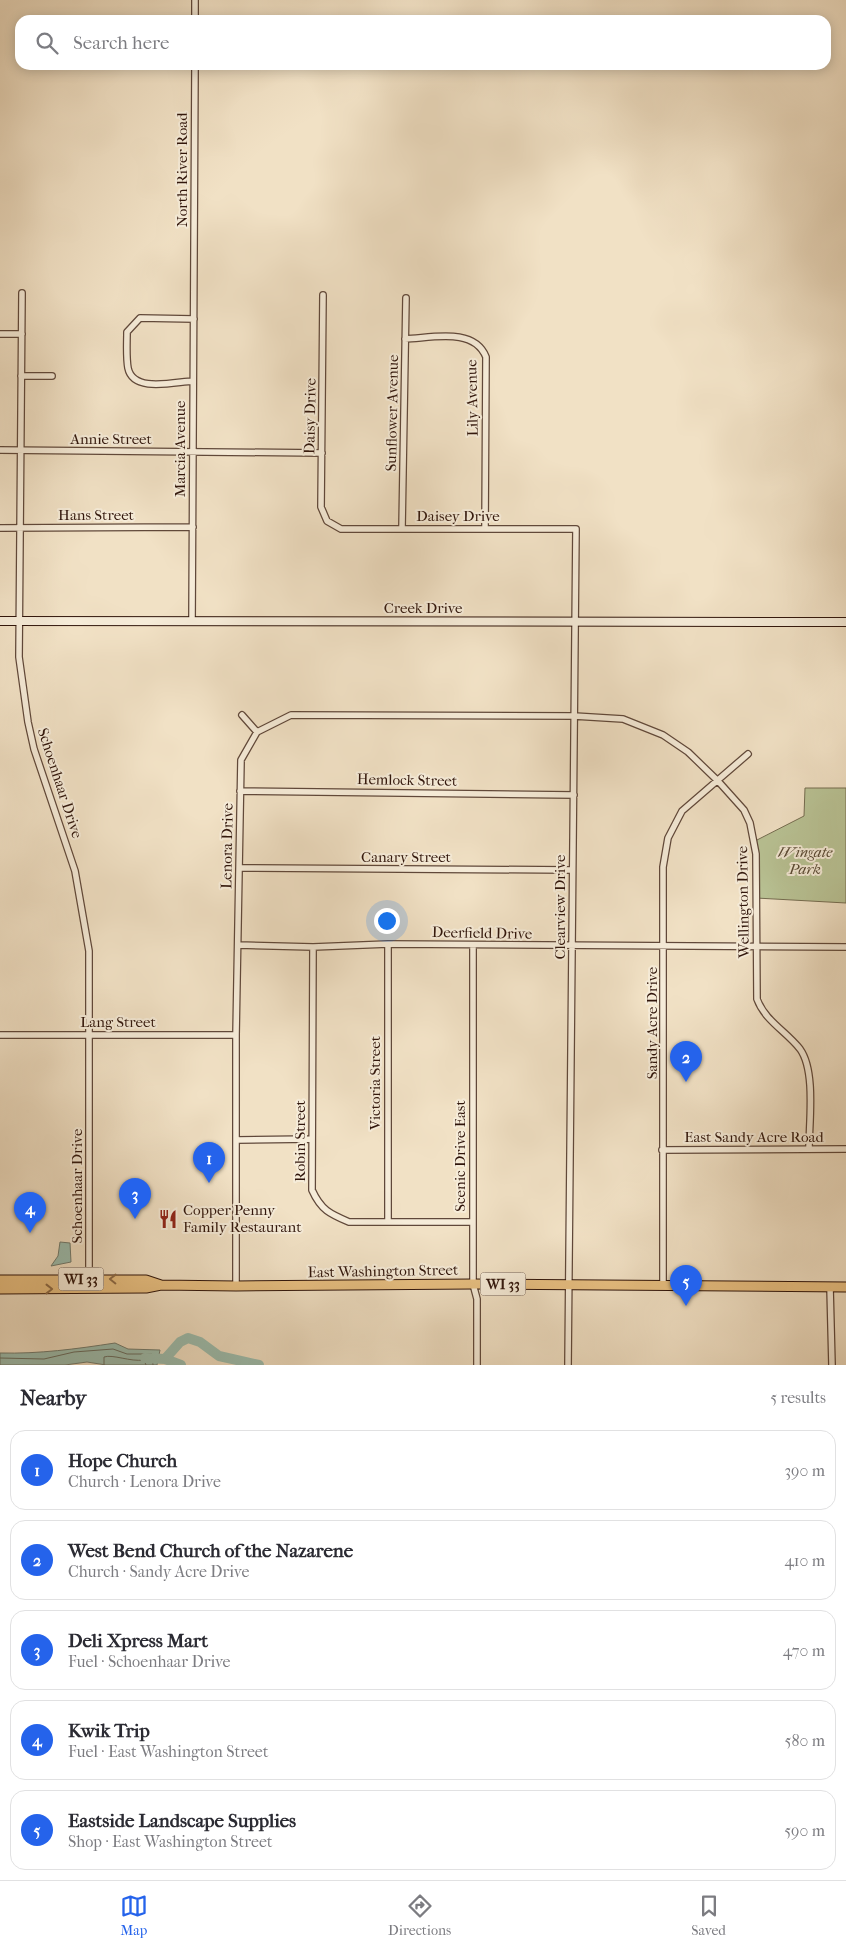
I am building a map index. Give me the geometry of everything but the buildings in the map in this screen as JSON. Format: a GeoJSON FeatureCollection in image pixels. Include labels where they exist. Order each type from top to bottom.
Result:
{"type":"FeatureCollection","features":[{"type":"Feature","properties":{"kind":"main road","name":"East Washington Street"},"geometry":{"type":"LineString","coordinates":[[0,1280],[146,1280],[161,1285]]}},
{"type":"Feature","properties":{"kind":"main road","name":"East Washington Street"},"geometry":{"type":"LineString","coordinates":[[0,1289],[146,1288],[161,1285],[473,1284],[846,1287]]}},
{"type":"Feature","properties":{"kind":"street"},"geometry":{"type":"LineString","coordinates":[[195,0],[195,15]]}},
{"type":"Feature","properties":{"kind":"street","name":"North River Road"},"geometry":{"type":"LineString","coordinates":[[195,70],[195,276]]}},
{"type":"Feature","properties":{"kind":"street","name":"Marcia Avenue"},"geometry":{"type":"LineString","coordinates":[[192,622],[195,276]]}},
{"type":"Feature","properties":{"kind":"street","name":"Schoenhaar Drive"},"geometry":{"type":"LineString","coordinates":[[22,293],[20,657],[28,722],[34,749],[71,856],[82,905],[89,951],[89,1279]]}},
{"type":"Feature","properties":{"kind":"street","name":"Daisy Drive"},"geometry":{"type":"LineString","coordinates":[[323,295],[321,507],[327,521],[341,529]]}},
{"type":"Feature","properties":{"kind":"street","name":"Sunflower Avenue"},"geometry":{"type":"LineString","coordinates":[[402,528],[406,298]]}},
{"type":"Feature","properties":{"kind":"street"},"geometry":{"type":"LineString","coordinates":[[193,381],[144,384],[134,379],[128,369],[127,332],[140,318],[194,320]]}},
{"type":"Feature","properties":{"kind":"street"},"geometry":{"type":"LineString","coordinates":[[0,334],[22,334]]}},
{"type":"Feature","properties":{"kind":"street","name":"Lily Avenue"},"geometry":{"type":"LineString","coordinates":[[406,339],[466,337],[482,347],[486,357],[485,529]]}},
{"type":"Feature","properties":{"kind":"street"},"geometry":{"type":"LineString","coordinates":[[21,376],[52,376]]}},
{"type":"Feature","properties":{"kind":"street","name":"Annie Street"},"geometry":{"type":"LineString","coordinates":[[0,450],[322,453]]}},
{"type":"Feature","properties":{"kind":"street","name":"Hans Street"},"geometry":{"type":"LineString","coordinates":[[0,528],[192,527]]}},
{"type":"Feature","properties":{"kind":"street","name":"Daisey Drive"},"geometry":{"type":"LineString","coordinates":[[341,529],[576,529]]}},
{"type":"Feature","properties":{"kind":"street","name":"Clearview Drive"},"geometry":{"type":"LineString","coordinates":[[568,1365],[576,529]]}},
{"type":"Feature","properties":{"kind":"street","name":"Creek Drive"},"geometry":{"type":"LineString","coordinates":[[0,621],[846,622]]}},
{"type":"Feature","properties":{"kind":"street"},"geometry":{"type":"LineString","coordinates":[[242,714],[257,732],[291,715],[574,716]]}},
{"type":"Feature","properties":{"kind":"street","name":"Wellington Drive"},"geometry":{"type":"LineString","coordinates":[[574,716],[623,719],[663,736],[688,752],[744,810],[754,841],[758,999],[761,1009],[801,1050],[809,1073],[809,1149]]}},
{"type":"Feature","properties":{"kind":"street","name":"Lenora Drive"},"geometry":{"type":"LineString","coordinates":[[236,1286],[236,1034],[241,760],[257,732]]}},
{"type":"Feature","properties":{"kind":"street","name":"Sandy Acre Drive"},"geometry":{"type":"LineString","coordinates":[[663,1286],[664,867],[668,838],[682,811],[748,754]]}},
{"type":"Feature","properties":{"kind":"street","name":"Hemlock Street"},"geometry":{"type":"LineString","coordinates":[[240,791],[574,795]]}},
{"type":"Feature","properties":{"kind":"street","name":"Canary Street"},"geometry":{"type":"LineString","coordinates":[[239,868],[572,870]]}},
{"type":"Feature","properties":{"kind":"street","name":"Deerfield Drive"},"geometry":{"type":"LineString","coordinates":[[238,945],[313,947],[388,944],[665,948],[846,947]]}},
{"type":"Feature","properties":{"kind":"street","name":"Victoria Street"},"geometry":{"type":"LineString","coordinates":[[388,944],[388,1222]]}},
{"type":"Feature","properties":{"kind":"street","name":"Scenic Drive East"},"geometry":{"type":"LineString","coordinates":[[473,946],[473,1284],[477,1299],[477,1365]]}},
{"type":"Feature","properties":{"kind":"street","name":"Robin Street"},"geometry":{"type":"LineString","coordinates":[[313,947],[312,1190],[319,1205],[331,1214],[349,1222],[473,1222]]}},
{"type":"Feature","properties":{"kind":"street","name":"Lang Street"},"geometry":{"type":"LineString","coordinates":[[0,1035],[236,1034]]}},
{"type":"Feature","properties":{"kind":"street"},"geometry":{"type":"LineString","coordinates":[[237,1140],[312,1139]]}},
{"type":"Feature","properties":{"kind":"street","name":"East Sandy Acre Road"},"geometry":{"type":"LineString","coordinates":[[662,1150],[846,1149]]}},
{"type":"Feature","properties":{"kind":"street"},"geometry":{"type":"LineString","coordinates":[[830,1287],[832,1365]]}},
{"type":"Feature","properties":{"kind":"green space","name":"Wingate Park"},"geometry":{"type":"Polygon","coordinates":[[[805,788],[846,788],[846,903],[756,898],[755,841],[804,816],[805,788]]]}},
{"type":"Feature","properties":{"kind":"water"},"geometry":{"type":"Polygon","coordinates":[[[60,1242],[70,1243],[71,1262],[51,1266],[58,1256],[60,1242]]]}},
{"type":"Feature","properties":{"kind":"water"},"geometry":{"type":"Polygon","coordinates":[[[115,1343],[128,1349],[160,1350],[157,1365],[106,1365],[87,1362],[65,1365],[0,1365],[0,1353],[58,1351],[115,1343]]]}},
{"type":"Feature","properties":{"kind":"waterway"},"geometry":{"type":"LineString","coordinates":[[165,1359],[180,1342],[188,1338],[200,1342],[219,1356],[259,1365]]}},
{"type":"Feature","properties":{"kind":"waterway"},"geometry":{"type":"LineString","coordinates":[[145,1358],[165,1359],[181,1365]]}},
{"type":"Feature","properties":{"kind":"place","name":"West Bend Church of the Nazarene"},"geometry":{"type":"Point","coordinates":[686,1082]}},
{"type":"Feature","properties":{"kind":"place","name":"Hope Church"},"geometry":{"type":"Point","coordinates":[209,1183]}},
{"type":"Feature","properties":{"kind":"place","name":"Deli Xpress Mart"},"geometry":{"type":"Point","coordinates":[135,1219]}},
{"type":"Feature","properties":{"kind":"place","name":"Copper Penny Family Restaurant"},"geometry":{"type":"Point","coordinates":[168,1219]}},
{"type":"Feature","properties":{"kind":"place","name":"Kwik Trip"},"geometry":{"type":"Point","coordinates":[30,1233]}},
{"type":"Feature","properties":{"kind":"place","name":"Eastside Landscape Supplies"},"geometry":{"type":"Point","coordinates":[686,1306]}}]}
